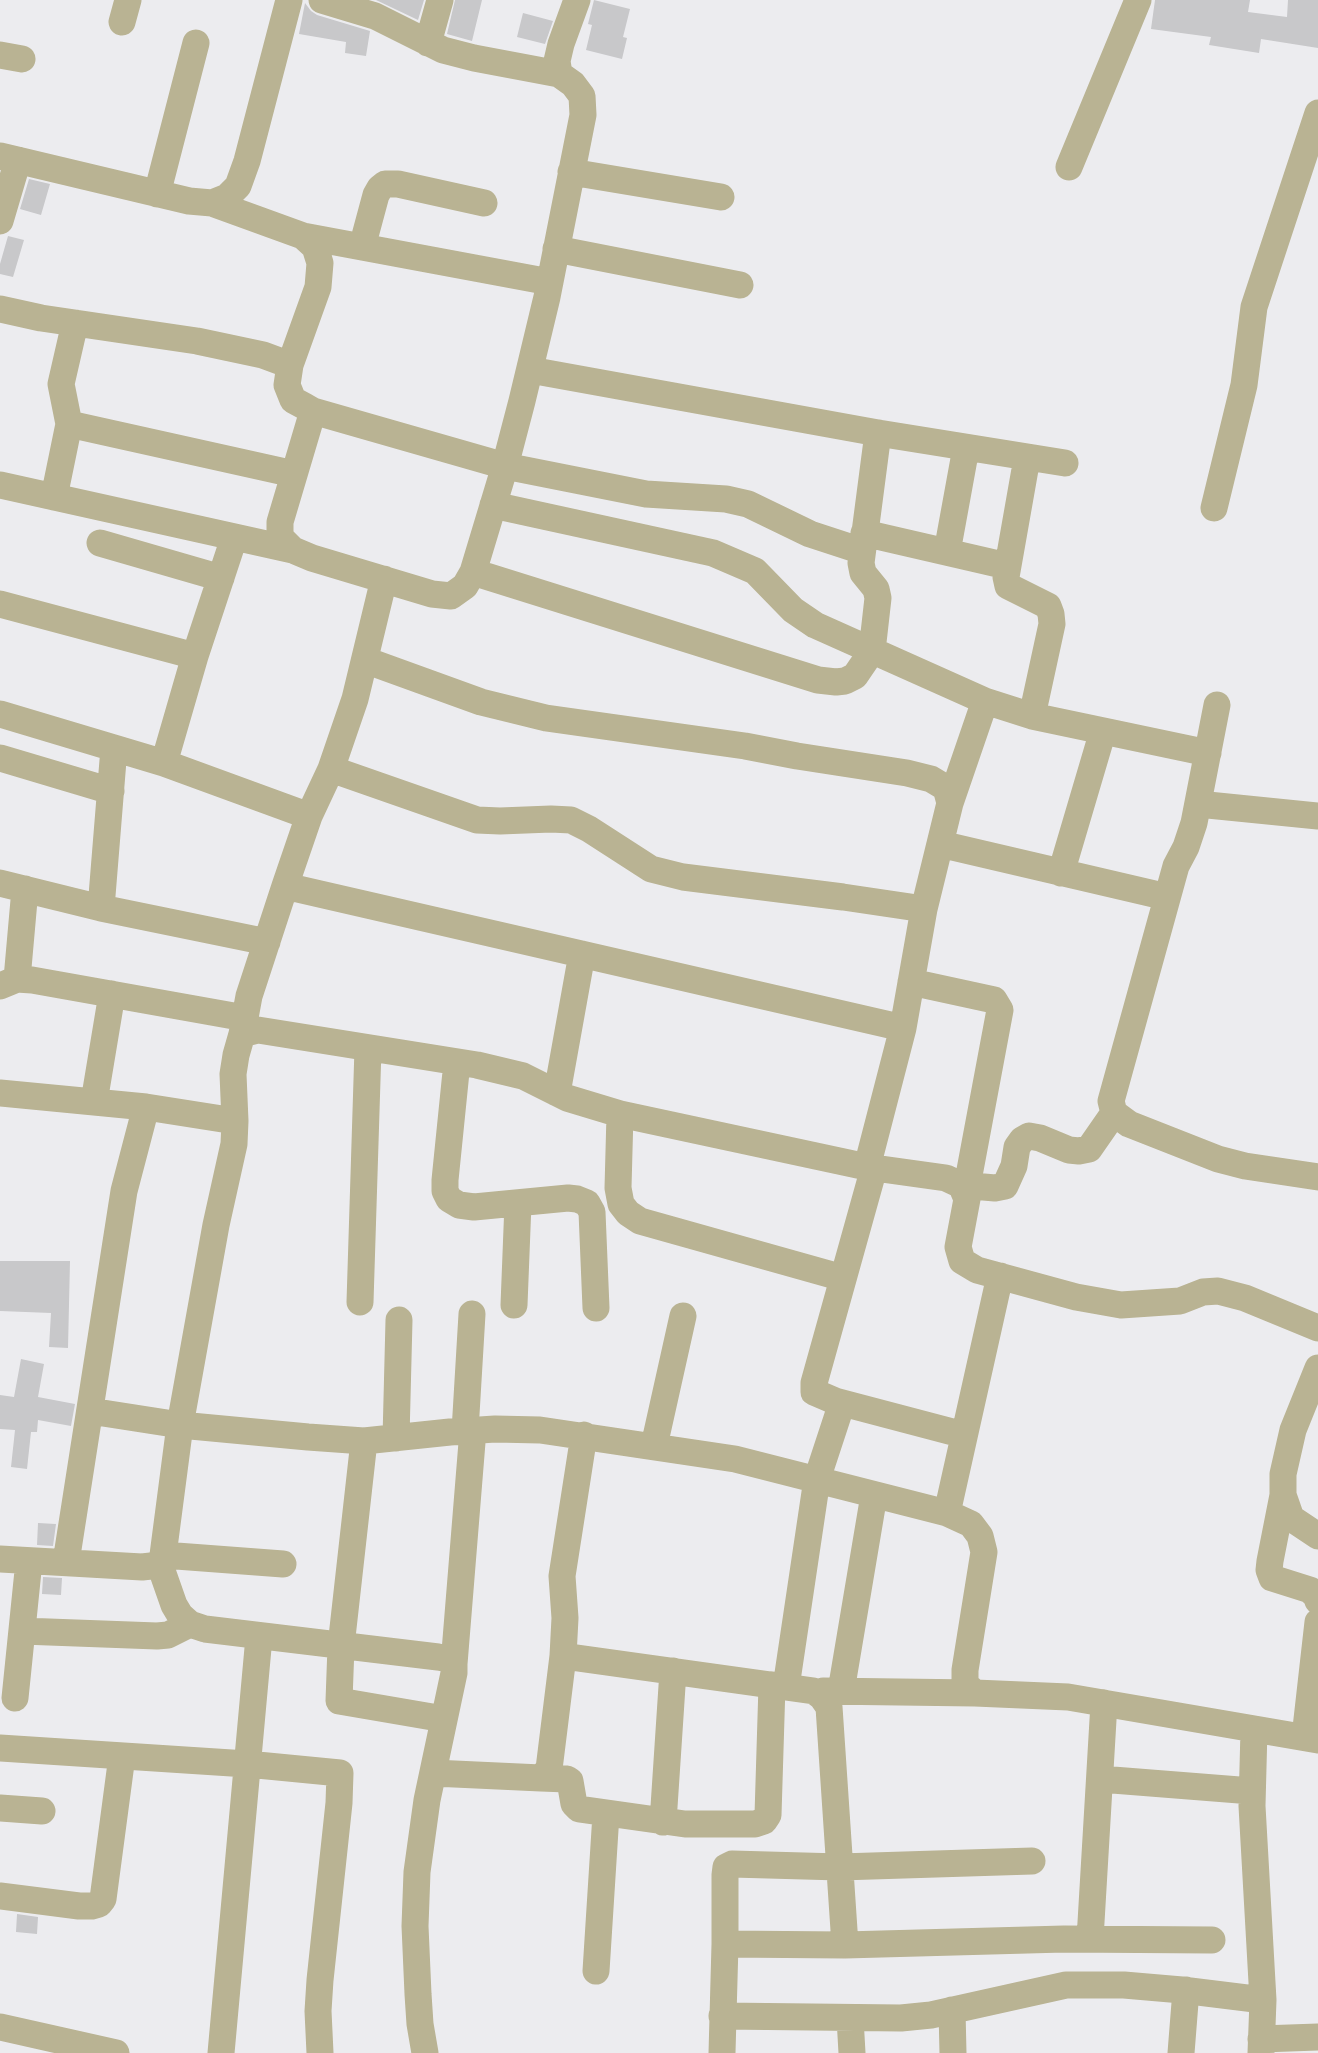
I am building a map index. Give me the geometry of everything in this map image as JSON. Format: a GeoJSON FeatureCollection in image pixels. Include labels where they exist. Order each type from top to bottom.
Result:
{"type":"FeatureCollection","features":[{"type":"Feature","properties":{"kind":"street"},"geometry":{"type":"LineString","coordinates":[[212,203],[227,197],[238,186],[247,161],[289,0]]}},
{"type":"Feature","properties":{"kind":"street"},"geometry":{"type":"LineString","coordinates":[[0,485],[293,550],[312,558],[432,594],[451,596],[465,586],[473,572],[493,506],[530,370],[583,115],[582,96],[573,84],[559,74],[443,50],[375,16],[322,0]]}},
{"type":"Feature","properties":{"kind":"street"},"geometry":{"type":"LineString","coordinates":[[428,43],[440,0]]}},
{"type":"Feature","properties":{"kind":"street"},"geometry":{"type":"LineString","coordinates":[[559,74],[557,61],[561,44],[577,0]]}},
{"type":"Feature","properties":{"kind":"street"},"geometry":{"type":"LineString","coordinates":[[1069,167],[1138,0]]}},
{"type":"Feature","properties":{"kind":"street"},"geometry":{"type":"LineString","coordinates":[[157,194],[196,43]]}},
{"type":"Feature","properties":{"kind":"street"},"geometry":{"type":"LineString","coordinates":[[1214,508],[1244,385],[1254,307],[1318,113]]}},
{"type":"Feature","properties":{"kind":"street"},"geometry":{"type":"LineString","coordinates":[[0,221],[9,158],[157,194],[212,203],[303,236],[550,282]]}},
{"type":"Feature","properties":{"kind":"street"},"geometry":{"type":"LineString","coordinates":[[571,172],[720,197]]}},
{"type":"Feature","properties":{"kind":"street"},"geometry":{"type":"LineString","coordinates":[[362,247],[376,195],[386,184],[398,184],[484,203]]}},
{"type":"Feature","properties":{"kind":"street"},"geometry":{"type":"LineString","coordinates":[[303,236],[315,247],[320,263],[318,287],[290,365],[287,385],[293,400],[313,411],[505,466],[646,494],[726,499],[748,504],[810,534],[947,552],[1007,566]]}},
{"type":"Feature","properties":{"kind":"street"},"geometry":{"type":"LineString","coordinates":[[556,249],[741,285]]}},
{"type":"Feature","properties":{"kind":"street"},"geometry":{"type":"LineString","coordinates":[[0,309],[197,341],[262,355],[290,365]]}},
{"type":"Feature","properties":{"kind":"street"},"geometry":{"type":"LineString","coordinates":[[54,497],[69,424],[61,384],[75,323]]}},
{"type":"Feature","properties":{"kind":"street"},"geometry":{"type":"LineString","coordinates":[[530,370],[878,433],[1065,463]]}},
{"type":"Feature","properties":{"kind":"street"},"geometry":{"type":"LineString","coordinates":[[293,550],[280,537],[280,522],[313,411]]}},
{"type":"Feature","properties":{"kind":"street"},"geometry":{"type":"LineString","coordinates":[[69,424],[294,474]]}},
{"type":"Feature","properties":{"kind":"street"},"geometry":{"type":"LineString","coordinates":[[473,572],[818,680],[845,681],[855,676],[872,651],[878,598],[876,589],[863,573],[861,563],[878,433]]}},
{"type":"Feature","properties":{"kind":"street"},"geometry":{"type":"LineString","coordinates":[[947,552],[966,448]]}},
{"type":"Feature","properties":{"kind":"street"},"geometry":{"type":"LineString","coordinates":[[1027,458],[1006,577],[1008,586],[1048,606],[1051,614],[1052,624],[1032,716]]}},
{"type":"Feature","properties":{"kind":"street"},"geometry":{"type":"LineString","coordinates":[[493,506],[714,553],[755,571],[793,610],[815,625],[986,701],[1032,716],[1208,753]]}},
{"type":"Feature","properties":{"kind":"street"},"geometry":{"type":"LineString","coordinates":[[164,763],[195,656],[234,538]]}},
{"type":"Feature","properties":{"kind":"street"},"geometry":{"type":"LineString","coordinates":[[100,543],[221,578]]}},
{"type":"Feature","properties":{"kind":"street"},"geometry":{"type":"LineString","coordinates":[[384,579],[355,699],[331,769],[309,816],[249,996],[233,1074],[234,1144],[216,1225],[180,1425],[161,1560],[174,1605],[180,1615],[190,1624],[215,1631],[438,1657],[448,1659],[454,1664]]}},
{"type":"Feature","properties":{"kind":"street"},"geometry":{"type":"LineString","coordinates":[[0,604],[195,656]]}},
{"type":"Feature","properties":{"kind":"street"},"geometry":{"type":"LineString","coordinates":[[365,660],[481,702],[546,718],[745,746],[932,779],[946,788],[950,803]]}},
{"type":"Feature","properties":{"kind":"street"},"geometry":{"type":"LineString","coordinates":[[964,1435],[842,1403],[814,1392],[814,1383],[871,1167],[903,1028],[924,909],[950,803],[986,701]]}},
{"type":"Feature","properties":{"kind":"street"},"geometry":{"type":"LineString","coordinates":[[1217,705],[1190,836],[1176,866],[1111,1101],[1114,1113],[1129,1124],[1218,1159],[1245,1166],[1318,1177]]}},
{"type":"Feature","properties":{"kind":"street"},"geometry":{"type":"LineString","coordinates":[[0,714],[164,763],[309,816]]}},
{"type":"Feature","properties":{"kind":"street"},"geometry":{"type":"LineString","coordinates":[[1061,873],[1103,731]]}},
{"type":"Feature","properties":{"kind":"street"},"geometry":{"type":"LineString","coordinates":[[101,908],[114,748]]}},
{"type":"Feature","properties":{"kind":"street"},"geometry":{"type":"LineString","coordinates":[[0,758],[111,791]]}},
{"type":"Feature","properties":{"kind":"street"},"geometry":{"type":"LineString","coordinates":[[331,769],[477,819],[571,820],[651,869],[683,877],[924,909]]}},
{"type":"Feature","properties":{"kind":"street"},"geometry":{"type":"LineString","coordinates":[[1198,804],[1318,816]]}},
{"type":"Feature","properties":{"kind":"street"},"geometry":{"type":"LineString","coordinates":[[940,844],[1167,897]]}},
{"type":"Feature","properties":{"kind":"street"},"geometry":{"type":"LineString","coordinates":[[267,942],[101,908],[13,886],[8,982],[32,980],[111,994],[258,1030],[457,1062],[523,1076],[590,1106],[620,1114],[871,1167],[946,1178],[964,1185],[995,1188],[1005,1186],[1014,1166],[1017,1147],[1029,1136],[1040,1137],[1069,1150],[1089,1149],[1114,1113]]}},
{"type":"Feature","properties":{"kind":"street"},"geometry":{"type":"LineString","coordinates":[[285,886],[903,1028]]}},
{"type":"Feature","properties":{"kind":"street"},"geometry":{"type":"LineString","coordinates":[[557,1093],[582,954]]}},
{"type":"Feature","properties":{"kind":"street"},"geometry":{"type":"LineString","coordinates":[[911,982],[994,1000],[1000,1010],[964,1185],[967,1199],[958,1247],[962,1261],[977,1270],[1076,1297],[1121,1305],[1180,1301],[1203,1292],[1218,1291],[1245,1298],[1318,1328]]}},
{"type":"Feature","properties":{"kind":"street"},"geometry":{"type":"LineString","coordinates":[[94,1102],[111,994]]}},
{"type":"Feature","properties":{"kind":"street"},"geometry":{"type":"LineString","coordinates":[[360,1302],[368,1048]]}},
{"type":"Feature","properties":{"kind":"street"},"geometry":{"type":"LineString","coordinates":[[457,1062],[445,1180],[445,1191],[449,1199],[459,1205],[474,1207],[577,1199],[618,1188]]}},
{"type":"Feature","properties":{"kind":"street"},"geometry":{"type":"LineString","coordinates":[[1,1096],[146,1107],[235,1120]]}},
{"type":"Feature","properties":{"kind":"street"},"geometry":{"type":"LineString","coordinates":[[66,1562],[124,1191],[146,1107]]}},
{"type":"Feature","properties":{"kind":"street"},"geometry":{"type":"LineString","coordinates":[[620,1114],[618,1188],[621,1204],[628,1213],[640,1221],[843,1278]]}},
{"type":"Feature","properties":{"kind":"street"},"geometry":{"type":"LineString","coordinates":[[577,1199],[587,1203],[592,1212],[596,1308]]}},
{"type":"Feature","properties":{"kind":"street"},"geometry":{"type":"LineString","coordinates":[[514,1305],[518,1203]]}},
{"type":"Feature","properties":{"kind":"street"},"geometry":{"type":"LineString","coordinates":[[947,1513],[1000,1276]]}},
{"type":"Feature","properties":{"kind":"street"},"geometry":{"type":"LineString","coordinates":[[425,2053],[419,2014],[417,1872],[433,1773],[454,1672],[469,1431],[472,1314]]}},
{"type":"Feature","properties":{"kind":"street"},"geometry":{"type":"LineString","coordinates":[[654,1446],[682,1316]]}},
{"type":"Feature","properties":{"kind":"street"},"geometry":{"type":"LineString","coordinates":[[396,1438],[399,1320]]}},
{"type":"Feature","properties":{"kind":"street"},"geometry":{"type":"LineString","coordinates":[[1318,1368],[1293,1430],[1283,1474],[1283,1495],[1269,1570],[1272,1578],[1310,1590],[1318,1601]]}},
{"type":"Feature","properties":{"kind":"street"},"geometry":{"type":"LineString","coordinates":[[433,1773],[567,1779],[570,1781],[576,1807],[606,1814],[685,1824],[754,1824],[764,1821],[768,1815],[779,1686],[817,1479],[842,1403]]}},
{"type":"Feature","properties":{"kind":"street"},"geometry":{"type":"LineString","coordinates":[[90,1411],[180,1425],[364,1441],[469,1431],[540,1430],[584,1435],[735,1459],[947,1513],[971,1524],[980,1536],[984,1552],[965,1670],[965,1684],[975,1693]]}},
{"type":"Feature","properties":{"kind":"street"},"geometry":{"type":"LineString","coordinates":[[541,1778],[549,1769],[563,1656],[565,1618],[562,1576],[584,1435]]}},
{"type":"Feature","properties":{"kind":"street"},"geometry":{"type":"LineString","coordinates":[[364,1441],[341,1646],[339,1701],[444,1719]]}},
{"type":"Feature","properties":{"kind":"street"},"geometry":{"type":"LineString","coordinates":[[841,1691],[874,1495]]}},
{"type":"Feature","properties":{"kind":"street"},"geometry":{"type":"LineString","coordinates":[[1283,1495],[1291,1518],[1318,1536]]}},
{"type":"Feature","properties":{"kind":"street"},"geometry":{"type":"LineString","coordinates":[[0,1559],[142,1567],[161,1560],[283,1564]]}},
{"type":"Feature","properties":{"kind":"street"},"geometry":{"type":"LineString","coordinates":[[15,1698],[14,1642],[29,1561]]}},
{"type":"Feature","properties":{"kind":"street"},"geometry":{"type":"LineString","coordinates":[[563,1656],[814,1691],[975,1693],[1068,1697],[1311,1739],[1318,1622]]}},
{"type":"Feature","properties":{"kind":"street"},"geometry":{"type":"LineString","coordinates":[[14,1642],[168,1635],[190,1624]]}},
{"type":"Feature","properties":{"kind":"street"},"geometry":{"type":"LineString","coordinates":[[221,2053],[259,1636]]}},
{"type":"Feature","properties":{"kind":"street"},"geometry":{"type":"LineString","coordinates":[[663,1822],[673,1671]]}},
{"type":"Feature","properties":{"kind":"street"},"geometry":{"type":"LineString","coordinates":[[814,1691],[829,1707],[845,1945]]}},
{"type":"Feature","properties":{"kind":"street"},"geometry":{"type":"LineString","coordinates":[[1090,1939],[1104,1703]]}},
{"type":"Feature","properties":{"kind":"street"},"geometry":{"type":"LineString","coordinates":[[1254,1729],[1252,1791],[1263,2000],[1261,2046],[1318,2037]]}},
{"type":"Feature","properties":{"kind":"street"},"geometry":{"type":"LineString","coordinates":[[0,1748],[247,1764],[340,1773],[339,1803],[320,1980],[318,2012],[320,2053]]}},
{"type":"Feature","properties":{"kind":"street"},"geometry":{"type":"LineString","coordinates":[[0,1896],[79,1906],[99,1904],[103,1899],[122,1756]]}},
{"type":"Feature","properties":{"kind":"street"},"geometry":{"type":"LineString","coordinates":[[1100,1779],[1252,1791]]}},
{"type":"Feature","properties":{"kind":"street"},"geometry":{"type":"LineString","coordinates":[[0,1808],[42,1811]]}},
{"type":"Feature","properties":{"kind":"street"},"geometry":{"type":"LineString","coordinates":[[596,1971],[606,1814]]}},
{"type":"Feature","properties":{"kind":"street"},"geometry":{"type":"LineString","coordinates":[[722,2053],[726,1868],[732,1864],[840,1867],[1032,1862]]}},
{"type":"Feature","properties":{"kind":"street"},"geometry":{"type":"LineString","coordinates":[[725,1944],[845,1945],[1090,1939],[1212,1940]]}},
{"type":"Feature","properties":{"kind":"street"},"geometry":{"type":"LineString","coordinates":[[722,2016],[901,2018],[952,2010],[1066,1985],[1124,1985],[1263,2000]]}},
{"type":"Feature","properties":{"kind":"street"},"geometry":{"type":"LineString","coordinates":[[1181,2053],[1186,1990]]}},
{"type":"Feature","properties":{"kind":"street"},"geometry":{"type":"LineString","coordinates":[[952,2010],[953,2053]]}},
{"type":"Feature","properties":{"kind":"street"},"geometry":{"type":"LineString","coordinates":[[850,2018],[852,2053]]}},
{"type":"Feature","properties":{"kind":"street"},"geometry":{"type":"LineString","coordinates":[[0,2027],[116,2053]]}},
{"type":"Feature","properties":{"kind":"building"},"geometry":{"type":"Polygon","coordinates":[[[376,0],[424,0],[418,20],[376,0]]]}},
{"type":"Feature","properties":{"kind":"building"},"geometry":{"type":"Polygon","coordinates":[[[455,0],[482,0],[472,41],[447,34],[455,0]]]}},
{"type":"Feature","properties":{"kind":"building"},"geometry":{"type":"Polygon","coordinates":[[[594,0],[630,9],[623,37],[627,38],[622,59],[586,50],[592,25],[588,24],[594,0]]]}},
{"type":"Feature","properties":{"kind":"building"},"geometry":{"type":"Polygon","coordinates":[[[1155,0],[1250,0],[1248,12],[1287,17],[1288,0],[1318,0],[1318,48],[1261,39],[1259,53],[1209,45],[1211,37],[1151,29],[1155,0]]]}},
{"type":"Feature","properties":{"kind":"building"},"geometry":{"type":"Polygon","coordinates":[[[305,3],[317,15],[370,31],[366,56],[345,53],[346,42],[299,34],[305,3]]]}},
{"type":"Feature","properties":{"kind":"building"},"geometry":{"type":"Polygon","coordinates":[[[523,13],[553,21],[545,44],[517,37],[523,13]]]}},
{"type":"Feature","properties":{"kind":"building"},"geometry":{"type":"Polygon","coordinates":[[[29,179],[50,184],[41,215],[20,209],[29,179]]]}},
{"type":"Feature","properties":{"kind":"building"},"geometry":{"type":"Polygon","coordinates":[[[8,236],[24,240],[13,277],[0,274],[0,264],[8,236]]]}},
{"type":"Feature","properties":{"kind":"building"},"geometry":{"type":"Polygon","coordinates":[[[0,1261],[70,1261],[68,1348],[49,1347],[51,1313],[0,1311],[0,1261]]]}},
{"type":"Feature","properties":{"kind":"building"},"geometry":{"type":"Polygon","coordinates":[[[21,1359],[44,1364],[38,1397],[75,1404],[71,1426],[38,1420],[37,1432],[31,1432],[27,1469],[11,1467],[15,1430],[0,1429],[0,1395],[14,1397],[21,1359]]]}},
{"type":"Feature","properties":{"kind":"building"},"geometry":{"type":"Polygon","coordinates":[[[38,1523],[56,1524],[53,1546],[37,1545],[38,1523]]]}},
{"type":"Feature","properties":{"kind":"building"},"geometry":{"type":"Polygon","coordinates":[[[43,1577],[62,1578],[61,1595],[42,1594],[43,1577]]]}},
{"type":"Feature","properties":{"kind":"building"},"geometry":{"type":"Polygon","coordinates":[[[17,1914],[38,1917],[37,1934],[16,1932],[17,1914]]]}}]}
